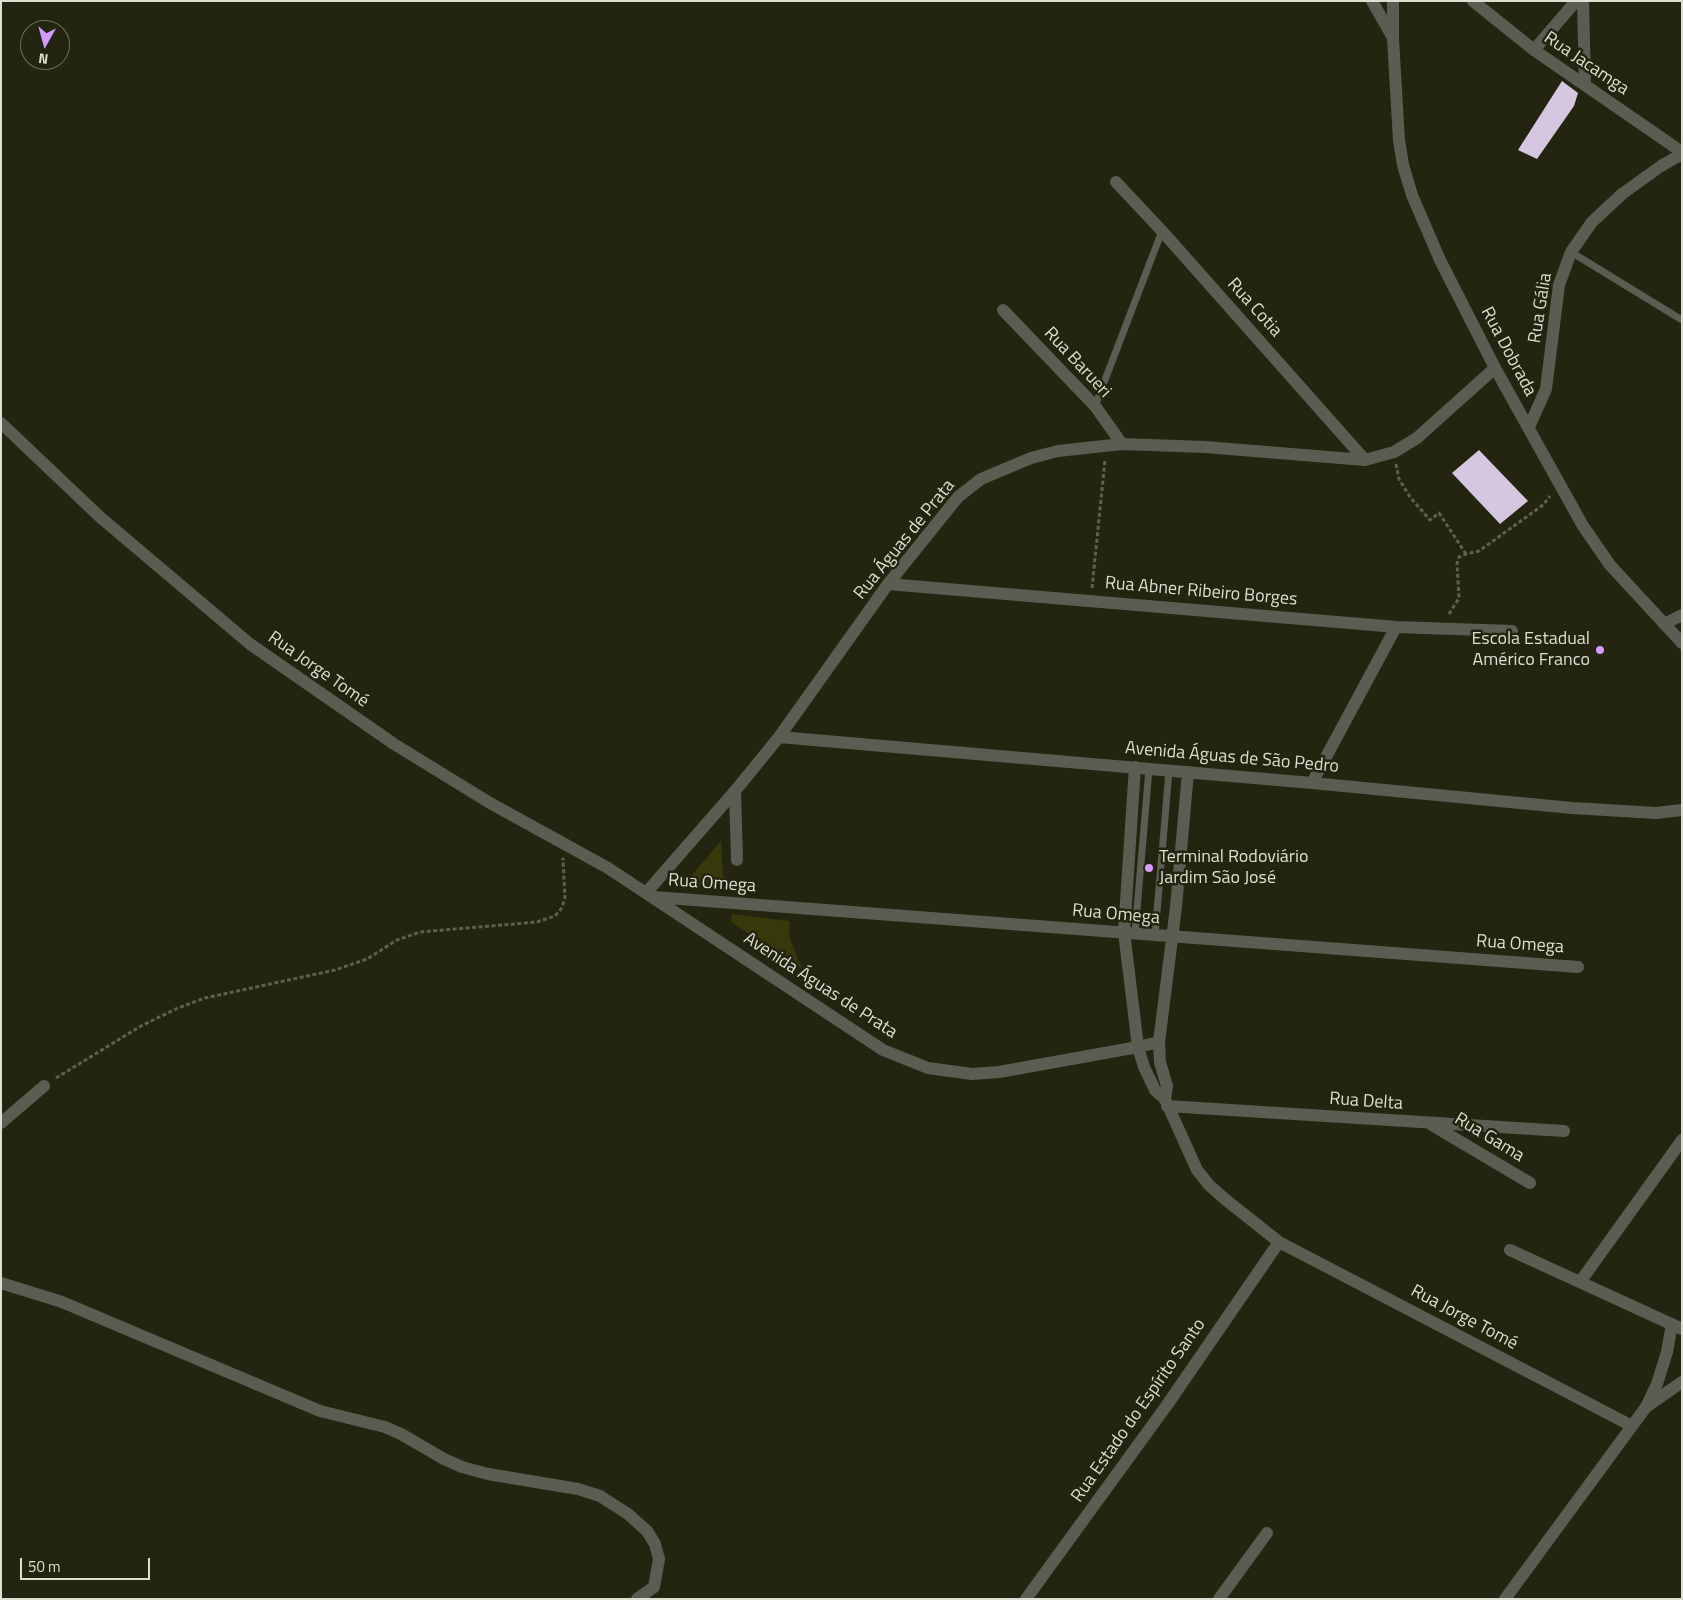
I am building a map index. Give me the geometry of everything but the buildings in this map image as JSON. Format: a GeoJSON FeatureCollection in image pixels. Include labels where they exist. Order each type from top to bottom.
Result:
{"type":"FeatureCollection","features":[{"type":"Feature","properties":{"kind":"street","name":"Rua Dobrada"},"geometry":{"type":"LineString","coordinates":[[1372,1],[1394,39]]}},
{"type":"Feature","properties":{"kind":"street","name":"Rua Dobrada"},"geometry":{"type":"LineString","coordinates":[[1393,1],[1399,140],[1403,165],[1412,196],[1440,260],[1495,368],[1583,526],[1610,565],[1682,643]]}},
{"type":"Feature","properties":{"kind":"street","name":"Rua Jacamga"},"geometry":{"type":"LineString","coordinates":[[1473,1],[1534,50],[1682,153]]}},
{"type":"Feature","properties":{"kind":"street"},"geometry":{"type":"LineString","coordinates":[[1534,50],[1576,1]]}},
{"type":"Feature","properties":{"kind":"street"},"geometry":{"type":"LineString","coordinates":[[1583,1],[1585,84]]}},
{"type":"Feature","properties":{"kind":"street","name":"Rua Gália"},"geometry":{"type":"LineString","coordinates":[[1529,427],[1546,389],[1559,285],[1571,252],[1592,222],[1622,194],[1682,153]]}},
{"type":"Feature","properties":{"kind":"street","name":"Rua Cotia"},"geometry":{"type":"LineString","coordinates":[[1116,182],[1162,231],[1365,460]]}},
{"type":"Feature","properties":{"kind":"street","name":"Rua Barueri"},"geometry":{"type":"LineString","coordinates":[[1002,310],[1095,406],[1122,444]]}},
{"type":"Feature","properties":{"kind":"street","name":"Rua Águas de Prata"},"geometry":{"type":"LineString","coordinates":[[649,895],[779,737],[888,584],[958,496],[981,479],[1031,458],[1058,451],[1106,444],[1205,447],[1365,460],[1394,452],[1417,438],[1495,368]]}},
{"type":"Feature","properties":{"kind":"street","name":"Rua Jorge Tomé"},"geometry":{"type":"LineString","coordinates":[[1,423],[100,517],[250,644],[394,744],[490,803],[608,868],[649,895]]}},
{"type":"Feature","properties":{"kind":"street","name":"Rua Abner Ribeiro Borges"},"geometry":{"type":"LineString","coordinates":[[888,584],[1396,627],[1512,631]]}},
{"type":"Feature","properties":{"kind":"street"},"geometry":{"type":"LineString","coordinates":[[1664,624],[1682,615]]}},
{"type":"Feature","properties":{"kind":"street"},"geometry":{"type":"LineString","coordinates":[[1312,783],[1396,627]]}},
{"type":"Feature","properties":{"kind":"street","name":"Avenida Águas de São Pedro"},"geometry":{"type":"LineString","coordinates":[[779,737],[1169,770],[1572,808],[1656,813],[1682,810]]}},
{"type":"Feature","properties":{"kind":"street"},"geometry":{"type":"LineString","coordinates":[[1135,767],[1129,933],[1138,1048],[1144,1067],[1155,1090],[1166,1103],[1197,1170],[1226,1200],[1279,1242]]}},
{"type":"Feature","properties":{"kind":"street"},"geometry":{"type":"LineString","coordinates":[[1166,1103],[1167,1086],[1160,1062],[1159,1042],[1172,938],[1188,772]]}},
{"type":"Feature","properties":{"kind":"street"},"geometry":{"type":"LineString","coordinates":[[735,791],[737,860]]}},
{"type":"Feature","properties":{"kind":"street","name":"Rua Omega"},"geometry":{"type":"LineString","coordinates":[[649,895],[1155,935],[1172,938],[1578,967]]}},
{"type":"Feature","properties":{"kind":"street","name":"Avenida Águas de Prata"},"geometry":{"type":"LineString","coordinates":[[649,895],[883,1050],[928,1068],[972,1074],[999,1072],[1138,1048],[1159,1042]]}},
{"type":"Feature","properties":{"kind":"street"},"geometry":{"type":"LineString","coordinates":[[1,1123],[44,1086]]}},
{"type":"Feature","properties":{"kind":"street","name":"Rua Delta"},"geometry":{"type":"LineString","coordinates":[[1166,1103],[1429,1124],[1564,1131]]}},
{"type":"Feature","properties":{"kind":"street","name":"Rua Gama"},"geometry":{"type":"LineString","coordinates":[[1429,1124],[1530,1183]]}},
{"type":"Feature","properties":{"kind":"street"},"geometry":{"type":"LineString","coordinates":[[1580,1282],[1682,1140]]}},
{"type":"Feature","properties":{"kind":"street","name":"Rua Jorge Tomé"},"geometry":{"type":"LineString","coordinates":[[1279,1242],[1632,1426]]}},
{"type":"Feature","properties":{"kind":"street","name":"Rua Estado do Espírito Santo"},"geometry":{"type":"LineString","coordinates":[[1026,1599],[1167,1405],[1279,1242]]}},
{"type":"Feature","properties":{"kind":"street"},"geometry":{"type":"LineString","coordinates":[[1505,1599],[1646,1407],[1677,1326],[1510,1250]]}},
{"type":"Feature","properties":{"kind":"street"},"geometry":{"type":"LineString","coordinates":[[1,1284],[62,1302],[320,1411],[385,1427],[462,1467],[488,1474],[578,1489],[600,1496],[628,1514],[647,1531],[655,1544],[659,1560],[654,1586],[637,1599]]}},
{"type":"Feature","properties":{"kind":"street"},"geometry":{"type":"LineString","coordinates":[[1646,1407],[1682,1382]]}},
{"type":"Feature","properties":{"kind":"street"},"geometry":{"type":"LineString","coordinates":[[1219,1599],[1267,1533]]}},
{"type":"Feature","properties":{"kind":"lane"},"geometry":{"type":"LineString","coordinates":[[1095,406],[1162,231]]}},
{"type":"Feature","properties":{"kind":"lane"},"geometry":{"type":"LineString","coordinates":[[1571,252],[1682,320]]}},
{"type":"Feature","properties":{"kind":"lane"},"geometry":{"type":"LineString","coordinates":[[1129,933],[1149,769]]}},
{"type":"Feature","properties":{"kind":"lane"},"geometry":{"type":"LineString","coordinates":[[1155,935],[1169,770]]}},
{"type":"Feature","properties":{"kind":"path"},"geometry":{"type":"LineString","coordinates":[[1091,600],[1106,444]]}},
{"type":"Feature","properties":{"kind":"path"},"geometry":{"type":"LineString","coordinates":[[1394,452],[1399,479],[1410,497],[1430,520],[1439,512],[1466,554]]}},
{"type":"Feature","properties":{"kind":"path"},"geometry":{"type":"LineString","coordinates":[[1438,628],[1457,602],[1459,592],[1457,564],[1459,557],[1479,551],[1543,505],[1560,483]]}},
{"type":"Feature","properties":{"kind":"path"},"geometry":{"type":"LineString","coordinates":[[44,1086],[141,1026],[178,1008],[205,998],[335,970],[367,959],[397,940],[420,932],[538,922],[555,916],[561,909],[565,899],[562,843]]}},
{"type":"Feature","properties":{"kind":"shaded area"},"geometry":{"type":"Polygon","coordinates":[[[721,841],[723,875],[748,895],[685,883],[721,841]]]}},
{"type":"Feature","properties":{"kind":"shaded area"},"geometry":{"type":"Polygon","coordinates":[[[732,914],[789,921],[790,939],[802,969],[731,922],[732,914]]]}},
{"type":"Feature","properties":{"kind":"place","name":"Escola Estadual Américo Franco"},"geometry":{"type":"Point","coordinates":[1600,650]}},
{"type":"Feature","properties":{"kind":"place","name":"Terminal Rodoviário Jardim São José"},"geometry":{"type":"Point","coordinates":[1149,868]}}]}
